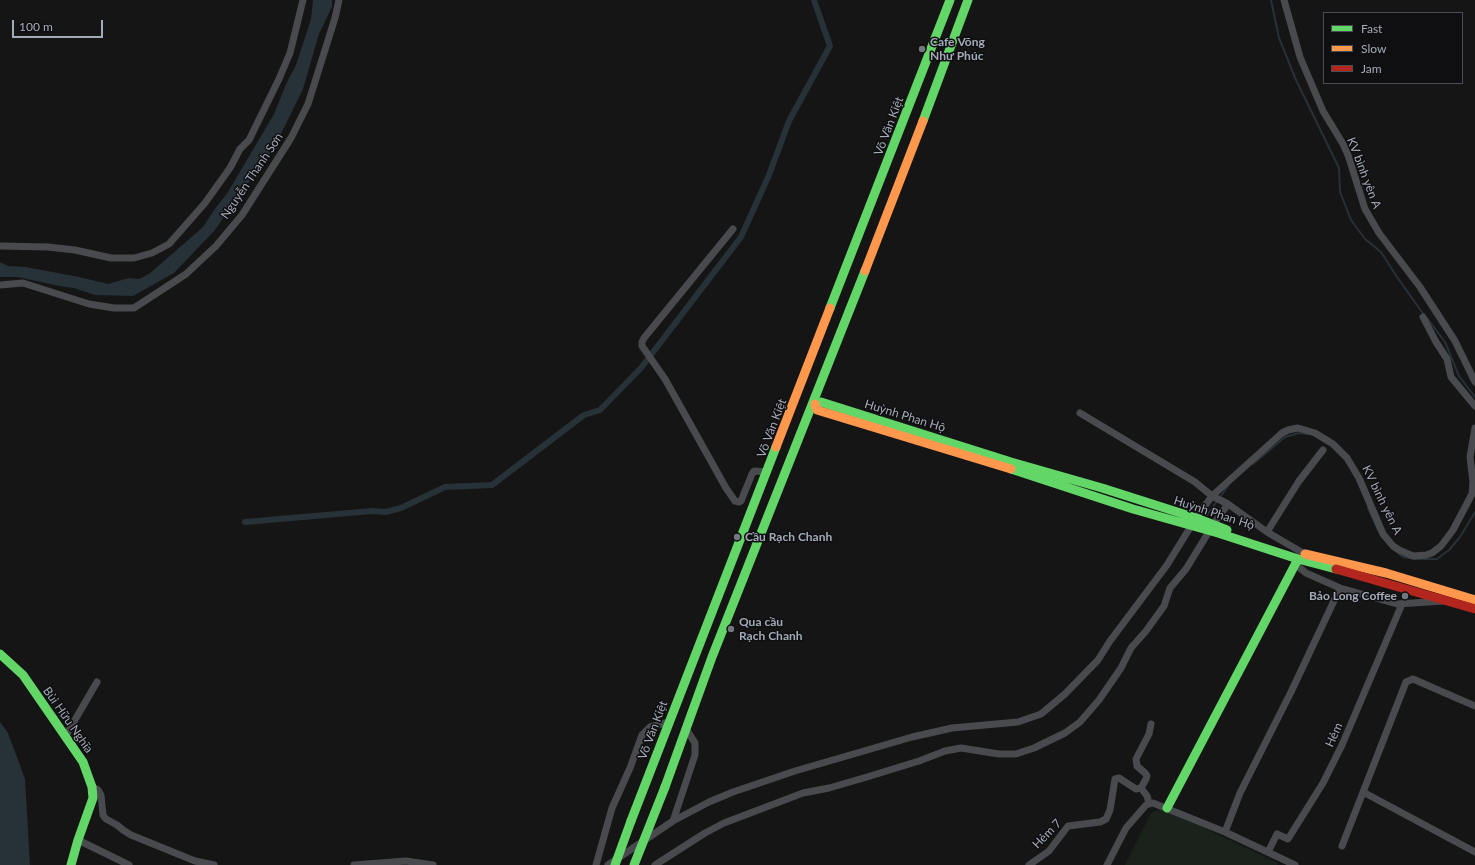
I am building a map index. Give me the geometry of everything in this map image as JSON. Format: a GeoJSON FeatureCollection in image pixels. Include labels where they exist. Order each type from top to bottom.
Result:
{"type":"FeatureCollection","features":[{"type":"Feature","properties":{"kind":"main road","name":"Võ Văn Kiệt"},"geometry":{"type":"LineString","coordinates":[[615,865],[669,722],[797,397],[950,0]]}},
{"type":"Feature","properties":{"kind":"main road"},"geometry":{"type":"LineString","coordinates":[[634,865],[665,787],[712,657],[814,404],[906,168],[968,0]]}},
{"type":"Feature","properties":{"kind":"main road","name":"Huỳnh Phan Hộ"},"geometry":{"type":"LineString","coordinates":[[797,397],[814,404],[821,402],[896,426],[953,442],[1011,462],[1102,488],[1298,559],[1475,608]]}},
{"type":"Feature","properties":{"kind":"main road","name":"Huỳnh Phan Hộ"},"geometry":{"type":"LineString","coordinates":[[1298,559],[1346,563],[1386,573],[1475,600]]}},
{"type":"Feature","properties":{"kind":"main road"},"geometry":{"type":"LineString","coordinates":[[1168,808],[1298,559]]}},
{"type":"Feature","properties":{"kind":"main road","name":"Bùi Hữu Nghĩa"},"geometry":{"type":"LineString","coordinates":[[0,654],[23,675],[83,762],[92,787],[93,798],[79,838]]}},
{"type":"Feature","properties":{"kind":"main road"},"geometry":{"type":"LineString","coordinates":[[71,865],[79,838]]}},
{"type":"Feature","properties":{"kind":"street"},"geometry":{"type":"LineString","coordinates":[[0,246],[48,247],[75,250],[111,258],[134,258],[152,253],[169,244],[205,203],[230,168],[240,149],[249,140],[290,53],[303,0]]}},
{"type":"Feature","properties":{"kind":"street","name":"Nguyễn Thanh Sơn"},"geometry":{"type":"LineString","coordinates":[[0,285],[23,283],[89,304],[114,308],[134,308],[186,274],[216,246],[242,215],[291,138],[308,104],[335,18],[339,0]]}},
{"type":"Feature","properties":{"kind":"street","name":"KV bình yên A"},"geometry":{"type":"LineString","coordinates":[[1284,0],[1300,57],[1323,111],[1346,150],[1365,209],[1379,233],[1420,287],[1455,341],[1475,382]]}},
{"type":"Feature","properties":{"kind":"street"},"geometry":{"type":"LineString","coordinates":[[733,229],[644,338],[642,346],[654,361],[686,414],[726,488],[735,501],[741,501],[752,474],[757,470],[767,472]]}},
{"type":"Feature","properties":{"kind":"street"},"geometry":{"type":"LineString","coordinates":[[1423,317],[1447,359],[1451,377],[1475,406]]}},
{"type":"Feature","properties":{"kind":"street"},"geometry":{"type":"LineString","coordinates":[[1080,413],[1195,482],[1213,496],[1267,532],[1303,553],[1298,559],[1306,573],[1340,588],[1397,604],[1433,603],[1448,600]]}},
{"type":"Feature","properties":{"kind":"street","name":"KV bình yên A"},"geometry":{"type":"LineString","coordinates":[[608,865],[673,821],[709,802],[733,792],[826,761],[912,736],[960,726],[1009,723],[1028,719],[1041,714],[1065,694],[1098,660],[1110,641],[1167,564],[1193,522],[1213,496],[1282,433],[1298,428],[1307,429],[1323,436],[1347,458],[1359,478],[1388,541],[1399,550],[1413,556],[1426,555],[1438,550],[1465,509],[1472,494],[1474,482],[1470,457],[1475,428]]}},
{"type":"Feature","properties":{"kind":"street"},"geometry":{"type":"LineString","coordinates":[[1267,532],[1299,481],[1323,450]]}},
{"type":"Feature","properties":{"kind":"street"},"geometry":{"type":"LineString","coordinates":[[655,865],[724,823],[803,793],[829,788],[919,761],[945,751],[961,748],[999,754],[1016,754],[1034,748],[1065,733],[1080,722],[1099,700],[1121,668],[1131,648],[1146,631],[1164,606],[1170,588],[1186,569],[1226,504]]}},
{"type":"Feature","properties":{"kind":"street"},"geometry":{"type":"LineString","coordinates":[[1225,832],[1240,793],[1291,692],[1340,588]]}},
{"type":"Feature","properties":{"kind":"street","name":"Hẻm"},"geometry":{"type":"LineString","coordinates":[[1268,852],[1277,834],[1288,839],[1323,782],[1342,745],[1402,604]]}},
{"type":"Feature","properties":{"kind":"street"},"geometry":{"type":"LineString","coordinates":[[1342,846],[1406,682],[1413,679],[1475,706]]}},
{"type":"Feature","properties":{"kind":"street"},"geometry":{"type":"LineString","coordinates":[[65,737],[97,682]]}},
{"type":"Feature","properties":{"kind":"street"},"geometry":{"type":"LineString","coordinates":[[596,865],[614,801],[630,768],[642,736],[650,728],[669,722]]}},
{"type":"Feature","properties":{"kind":"street"},"geometry":{"type":"LineString","coordinates":[[1149,803],[1147,796],[1141,788],[1147,776],[1146,773],[1137,766],[1136,759],[1149,734],[1151,724]]}},
{"type":"Feature","properties":{"kind":"street"},"geometry":{"type":"LineString","coordinates":[[673,821],[695,755],[695,743],[686,729]]}},
{"type":"Feature","properties":{"kind":"street","name":"Hẻm 7"},"geometry":{"type":"LineString","coordinates":[[1030,865],[1049,850],[1068,826],[1100,822],[1106,819],[1110,810],[1114,779],[1119,778],[1136,789],[1141,788]]}},
{"type":"Feature","properties":{"kind":"street"},"geometry":{"type":"LineString","coordinates":[[92,787],[98,790],[101,795],[103,815],[106,819],[131,835],[195,861],[214,865]]}},
{"type":"Feature","properties":{"kind":"street"},"geometry":{"type":"LineString","coordinates":[[1363,792],[1475,852]]}},
{"type":"Feature","properties":{"kind":"street"},"geometry":{"type":"LineString","coordinates":[[1149,803],[1168,808],[1225,832],[1268,852],[1283,862],[1295,865]]}},
{"type":"Feature","properties":{"kind":"street"},"geometry":{"type":"LineString","coordinates":[[1107,865],[1126,828],[1149,803]]}},
{"type":"Feature","properties":{"kind":"street"},"geometry":{"type":"LineString","coordinates":[[79,838],[129,865]]}},
{"type":"Feature","properties":{"kind":"street"},"geometry":{"type":"LineString","coordinates":[[354,865],[406,861],[433,865]]}},
{"type":"Feature","properties":{"kind":"shaded area"},"geometry":{"type":"Polygon","coordinates":[[[313,0],[332,0],[332,7],[319,34],[303,89],[278,140],[268,158],[241,192],[215,230],[174,273],[133,296],[95,295],[74,288],[18,277],[0,277],[0,262],[8,266],[26,267],[108,284],[129,278],[139,279],[149,274],[203,227],[228,192],[274,114],[287,82],[296,65],[311,19],[313,0]]]}},
{"type":"Feature","properties":{"kind":"shaded area"},"geometry":{"type":"Polygon","coordinates":[[[0,722],[8,733],[25,779],[30,865],[0,865],[0,722]]]}},
{"type":"Feature","properties":{"kind":"shaded area"},"geometry":{"type":"Polygon","coordinates":[[[1163,808],[1278,863],[1277,865],[1125,865],[1151,813],[1163,808]]]}},
{"type":"Feature","properties":{"kind":"waterway"},"geometry":{"type":"LineString","coordinates":[[245,522],[372,511],[386,512],[401,508],[445,487],[492,485],[584,415],[600,410],[641,368],[741,237],[769,175],[789,121],[830,46],[814,0]]}},
{"type":"Feature","properties":{"kind":"waterway"},"geometry":{"type":"LineString","coordinates":[[1271,0],[1279,38],[1296,80],[1339,168],[1340,192],[1351,220],[1365,239],[1381,252],[1424,315]]}},
{"type":"Feature","properties":{"kind":"waterway"},"geometry":{"type":"LineString","coordinates":[[1427,318],[1445,342],[1459,376],[1475,397]]}},
{"type":"Feature","properties":{"kind":"waterway"},"geometry":{"type":"LineString","coordinates":[[1253,464],[1285,437],[1299,433],[1308,434]]}},
{"type":"Feature","properties":{"kind":"waterway"},"geometry":{"type":"LineString","coordinates":[[1207,515],[1228,486]]}},
{"type":"Feature","properties":{"kind":"waterway"},"geometry":{"type":"LineString","coordinates":[[1368,508],[1378,530]]}},
{"type":"Feature","properties":{"kind":"waterway"},"geometry":{"type":"LineString","coordinates":[[1414,559],[1437,559],[1449,550],[1460,537],[1475,512]]}},
{"type":"Feature","properties":{"kind":"waterway"},"geometry":{"type":"LineString","coordinates":[[1399,554],[1403,557],[1410,558]]}},
{"type":"Feature","properties":{"kind":"traffic: fast"},"geometry":{"type":"LineString","coordinates":[[830,308],[950,0]]}},
{"type":"Feature","properties":{"kind":"traffic: fast"},"geometry":{"type":"LineString","coordinates":[[923,121],[968,0]]}},
{"type":"Feature","properties":{"kind":"traffic: fast"},"geometry":{"type":"LineString","coordinates":[[665,787],[712,657],[865,271]]}},
{"type":"Feature","properties":{"kind":"traffic: fast"},"geometry":{"type":"LineString","coordinates":[[815,404],[821,402],[1011,462],[1102,488],[1196,518],[1227,530]]}},
{"type":"Feature","properties":{"kind":"traffic: fast"},"geometry":{"type":"LineString","coordinates":[[631,821],[776,447]]}},
{"type":"Feature","properties":{"kind":"traffic: fast"},"geometry":{"type":"LineString","coordinates":[[1011,469],[1133,509],[1336,569]]}},
{"type":"Feature","properties":{"kind":"traffic: fast"},"geometry":{"type":"LineString","coordinates":[[1167,808],[1298,559]]}},
{"type":"Feature","properties":{"kind":"traffic: fast"},"geometry":{"type":"LineString","coordinates":[[0,654],[23,675],[83,762],[92,787],[93,798],[71,865]]}},
{"type":"Feature","properties":{"kind":"traffic: fast"},"geometry":{"type":"LineString","coordinates":[[634,865],[665,787]]}},
{"type":"Feature","properties":{"kind":"traffic: fast"},"geometry":{"type":"LineString","coordinates":[[615,865],[631,821]]}},
{"type":"Feature","properties":{"kind":"traffic: slow"},"geometry":{"type":"LineString","coordinates":[[865,271],[923,121]]}},
{"type":"Feature","properties":{"kind":"traffic: slow"},"geometry":{"type":"LineString","coordinates":[[776,447],[830,308]]}},
{"type":"Feature","properties":{"kind":"traffic: slow"},"geometry":{"type":"LineString","coordinates":[[815,404],[817,410],[1011,469]]}},
{"type":"Feature","properties":{"kind":"traffic: slow"},"geometry":{"type":"LineString","coordinates":[[1305,554],[1386,573],[1475,600]]}},
{"type":"Feature","properties":{"kind":"traffic: jam"},"geometry":{"type":"LineString","coordinates":[[1336,569],[1475,609]]}},
{"type":"Feature","properties":{"kind":"place","name":"Cafe Võng Như Phúc"},"geometry":{"type":"Point","coordinates":[922,49]}},
{"type":"Feature","properties":{"kind":"place","name":"Cầu Rạch Chanh"},"geometry":{"type":"Point","coordinates":[737,537]}},
{"type":"Feature","properties":{"kind":"place","name":"Bảo Long Coffee"},"geometry":{"type":"Point","coordinates":[1405,596]}},
{"type":"Feature","properties":{"kind":"place","name":"Qua cầu Rạch Chanh"},"geometry":{"type":"Point","coordinates":[731,629]}}]}
